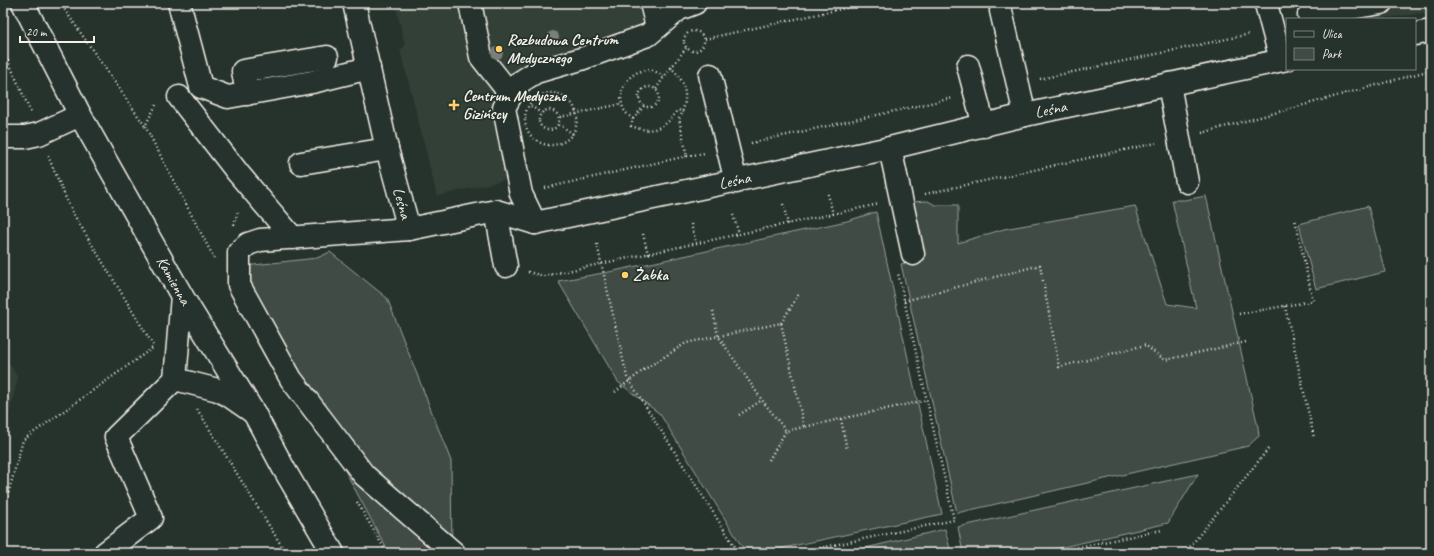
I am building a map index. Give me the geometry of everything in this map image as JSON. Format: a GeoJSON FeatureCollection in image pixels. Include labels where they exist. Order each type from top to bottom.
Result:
{"type":"FeatureCollection","features":[{"type":"Feature","properties":{"kind":"street","name":"Kamienna"},"geometry":{"type":"LineString","coordinates":[[23,3],[80,115],[182,296],[254,413],[284,470],[333,553]]}},
{"type":"Feature","properties":{"kind":"street"},"geometry":{"type":"LineString","coordinates":[[179,3],[201,87],[228,97],[312,82],[369,68]]}},
{"type":"Feature","properties":{"kind":"street","name":"Leśna"},"geometry":{"type":"LineString","coordinates":[[354,3],[387,149],[409,229],[496,211],[535,223],[690,190],[736,182],[890,148],[1025,115],[1284,60]]}},
{"type":"Feature","properties":{"kind":"street"},"geometry":{"type":"LineString","coordinates":[[470,3],[481,57],[520,100]]}},
{"type":"Feature","properties":{"kind":"street"},"geometry":{"type":"LineString","coordinates":[[651,3],[657,27]]}},
{"type":"Feature","properties":{"kind":"street"},"geometry":{"type":"LineString","coordinates":[[520,100],[517,84],[536,72],[581,59],[648,35],[679,9],[695,3]]}},
{"type":"Feature","properties":{"kind":"street"},"geometry":{"type":"LineString","coordinates":[[1309,15],[1377,3]]}},
{"type":"Feature","properties":{"kind":"street"},"geometry":{"type":"LineString","coordinates":[[1266,4],[1284,60]]}},
{"type":"Feature","properties":{"kind":"street"},"geometry":{"type":"LineString","coordinates":[[992,7],[1025,115]]}},
{"type":"Feature","properties":{"kind":"street"},"geometry":{"type":"LineString","coordinates":[[247,94],[243,70],[327,58]]}},
{"type":"Feature","properties":{"kind":"street"},"geometry":{"type":"LineString","coordinates":[[968,66],[984,126]]}},
{"type":"Feature","properties":{"kind":"street"},"geometry":{"type":"LineString","coordinates":[[710,75],[736,182]]}},
{"type":"Feature","properties":{"kind":"street"},"geometry":{"type":"LineString","coordinates":[[1169,84],[1187,182]]}},
{"type":"Feature","properties":{"kind":"street"},"geometry":{"type":"LineString","coordinates":[[179,97],[238,173],[292,238]]}},
{"type":"Feature","properties":{"kind":"street"},"geometry":{"type":"LineString","coordinates":[[520,100],[504,108],[521,194],[535,223]]}},
{"type":"Feature","properties":{"kind":"street"},"geometry":{"type":"LineString","coordinates":[[3,137],[25,137],[39,134],[80,115]]}},
{"type":"Feature","properties":{"kind":"street"},"geometry":{"type":"LineString","coordinates":[[890,148],[901,199],[905,260]]}},
{"type":"Feature","properties":{"kind":"street"},"geometry":{"type":"LineString","coordinates":[[301,163],[387,149]]}},
{"type":"Feature","properties":{"kind":"street"},"geometry":{"type":"LineString","coordinates":[[496,211],[506,266]]}},
{"type":"Feature","properties":{"kind":"street"},"geometry":{"type":"LineString","coordinates":[[409,229],[260,240],[248,244],[240,252],[239,285],[290,379],[364,475],[454,553]]}},
{"type":"Feature","properties":{"kind":"street"},"geometry":{"type":"LineString","coordinates":[[105,553],[151,518],[116,437],[175,379],[182,296]]}},
{"type":"Feature","properties":{"kind":"street"},"geometry":{"type":"LineString","coordinates":[[175,379],[218,390],[254,413]]}},
{"type":"Feature","properties":{"kind":"path"},"geometry":{"type":"LineString","coordinates":[[60,3],[145,126],[215,260]]}},
{"type":"Feature","properties":{"kind":"path"},"geometry":{"type":"LineString","coordinates":[[705,39],[868,3]]}},
{"type":"Feature","properties":{"kind":"path"},"geometry":{"type":"LineString","coordinates":[[963,3],[971,6],[992,7]]}},
{"type":"Feature","properties":{"kind":"path"},"geometry":{"type":"LineString","coordinates":[[698,31],[701,33],[705,39],[704,45],[699,50],[692,51],[686,48],[684,38],[689,32],[698,31]]}},
{"type":"Feature","properties":{"kind":"path"},"geometry":{"type":"LineString","coordinates":[[656,89],[686,48]]}},
{"type":"Feature","properties":{"kind":"path"},"geometry":{"type":"LineString","coordinates":[[3,49],[31,114]]}},
{"type":"Feature","properties":{"kind":"path"},"geometry":{"type":"LineString","coordinates":[[521,194],[687,156],[679,119],[683,112],[685,92],[682,81],[677,73],[671,68]]}},
{"type":"Feature","properties":{"kind":"path"},"geometry":{"type":"LineString","coordinates":[[506,266],[544,276],[602,264],[1206,132],[1431,70]]}},
{"type":"Feature","properties":{"kind":"path"},"geometry":{"type":"LineString","coordinates":[[633,119],[625,112],[622,104],[621,92],[626,82],[632,75],[644,71],[656,72],[664,78]]}},
{"type":"Feature","properties":{"kind":"path"},"geometry":{"type":"LineString","coordinates":[[647,87],[656,89],[660,98],[657,104],[651,108],[644,106],[639,101],[641,91],[647,87]]}},
{"type":"Feature","properties":{"kind":"path"},"geometry":{"type":"LineString","coordinates":[[547,92],[556,92],[564,96],[571,101],[576,109],[578,117],[577,126],[573,134],[566,141],[558,144],[542,144],[534,139],[528,133],[520,100],[532,100],[547,92]]}},
{"type":"Feature","properties":{"kind":"path"},"geometry":{"type":"LineString","coordinates":[[145,126],[156,104],[179,97]]}},
{"type":"Feature","properties":{"kind":"path"},"geometry":{"type":"LineString","coordinates":[[520,100],[541,113]]}},
{"type":"Feature","properties":{"kind":"path"},"geometry":{"type":"LineString","coordinates":[[560,117],[622,104]]}},
{"type":"Feature","properties":{"kind":"path"},"geometry":{"type":"LineString","coordinates":[[644,106],[633,119],[630,126],[641,130],[652,130],[664,125],[672,119],[678,110],[683,112]]}},
{"type":"Feature","properties":{"kind":"path"},"geometry":{"type":"LineString","coordinates":[[550,109],[556,112],[560,117],[557,127],[551,130],[544,129],[539,120],[541,113],[550,109]]}},
{"type":"Feature","properties":{"kind":"path"},"geometry":{"type":"LineString","coordinates":[[559,124],[573,134]]}},
{"type":"Feature","properties":{"kind":"path"},"geometry":{"type":"LineString","coordinates":[[46,153],[71,210],[158,353]]}},
{"type":"Feature","properties":{"kind":"path"},"geometry":{"type":"LineString","coordinates":[[828,194],[833,214]]}},
{"type":"Feature","properties":{"kind":"path"},"geometry":{"type":"LineString","coordinates":[[783,204],[788,224]]}},
{"type":"Feature","properties":{"kind":"path"},"geometry":{"type":"LineString","coordinates":[[733,215],[739,234]]}},
{"type":"Feature","properties":{"kind":"path"},"geometry":{"type":"LineString","coordinates":[[1239,314],[1313,301],[1295,219]]}},
{"type":"Feature","properties":{"kind":"path"},"geometry":{"type":"LineString","coordinates":[[691,224],[696,243]]}},
{"type":"Feature","properties":{"kind":"path"},"geometry":{"type":"LineString","coordinates":[[644,234],[648,254]]}},
{"type":"Feature","properties":{"kind":"path"},"geometry":{"type":"LineString","coordinates":[[597,244],[627,377],[739,553]]}},
{"type":"Feature","properties":{"kind":"path"},"geometry":{"type":"LineString","coordinates":[[796,553],[954,520],[904,301],[905,260]]}},
{"type":"Feature","properties":{"kind":"path"},"geometry":{"type":"LineString","coordinates":[[904,301],[1040,265],[1059,366],[1145,345],[1164,360],[1246,342]]}},
{"type":"Feature","properties":{"kind":"path"},"geometry":{"type":"LineString","coordinates":[[799,294],[781,323],[804,427]]}},
{"type":"Feature","properties":{"kind":"path"},"geometry":{"type":"LineString","coordinates":[[1285,306],[1314,438]]}},
{"type":"Feature","properties":{"kind":"path"},"geometry":{"type":"LineString","coordinates":[[713,310],[718,336],[762,400],[786,431]]}},
{"type":"Feature","properties":{"kind":"path"},"geometry":{"type":"LineString","coordinates":[[615,392],[686,343],[781,323]]}},
{"type":"Feature","properties":{"kind":"path"},"geometry":{"type":"LineString","coordinates":[[3,512],[23,440],[154,346]]}},
{"type":"Feature","properties":{"kind":"path"},"geometry":{"type":"LineString","coordinates":[[739,415],[762,400]]}},
{"type":"Feature","properties":{"kind":"path"},"geometry":{"type":"LineString","coordinates":[[769,460],[786,431],[927,400]]}},
{"type":"Feature","properties":{"kind":"path"},"geometry":{"type":"LineString","coordinates":[[195,406],[286,553]]}},
{"type":"Feature","properties":{"kind":"path"},"geometry":{"type":"LineString","coordinates":[[841,419],[847,450]]}},
{"type":"Feature","properties":{"kind":"path"},"geometry":{"type":"LineString","coordinates":[[1186,553],[1269,448]]}},
{"type":"Feature","properties":{"kind":"path"},"geometry":{"type":"LineString","coordinates":[[1050,553],[1162,530]]}},
{"type":"Feature","properties":{"kind":"shaded area","name":"Centrum Medyczne Gizińscy"},"geometry":{"type":"Polygon","coordinates":[[[395,3],[638,3],[645,32],[532,65],[508,77],[495,97],[492,113],[506,178],[501,181],[437,196],[400,50],[405,46],[395,3]]]}},
{"type":"Feature","properties":{"kind":"shaded area"},"geometry":{"type":"Polygon","coordinates":[[[1301,3],[1431,3],[1431,12],[1384,18],[1303,18],[1301,3]]]}},
{"type":"Feature","properties":{"kind":"shaded area"},"geometry":{"type":"Polygon","coordinates":[[[3,353],[18,378],[3,438],[3,353]]]}},
{"type":"Feature","properties":{"kind":"green space"},"geometry":{"type":"Polygon","coordinates":[[[1206,196],[1259,436],[1248,446],[957,513],[901,264],[925,259],[912,202],[928,201],[935,205],[958,205],[958,243],[1004,229],[1135,206],[1167,304],[1196,308],[1172,200],[1185,200],[1206,196]]]}},
{"type":"Feature","properties":{"kind":"green space"},"geometry":{"type":"Polygon","coordinates":[[[1368,206],[1385,272],[1316,289],[1299,224],[1368,206]]]}},
{"type":"Feature","properties":{"kind":"green space"},"geometry":{"type":"Polygon","coordinates":[[[876,212],[942,514],[760,553],[748,553],[741,545],[660,414],[618,382],[558,281],[609,272],[847,221],[876,212]]]}},
{"type":"Feature","properties":{"kind":"green space"},"geometry":{"type":"Polygon","coordinates":[[[330,252],[387,298],[451,461],[452,553],[389,553],[236,267],[317,258],[330,252]]]}},
{"type":"Feature","properties":{"kind":"green space"},"geometry":{"type":"Polygon","coordinates":[[[1198,474],[1168,523],[1037,553],[963,553],[958,527],[1198,474]]]}},
{"type":"Feature","properties":{"kind":"green space"},"geometry":{"type":"Polygon","coordinates":[[[945,529],[951,553],[845,553],[945,529]]]}},
{"type":"Feature","properties":{"kind":"place","name":"Rozbudowa Centrum Medycznego"},"geometry":{"type":"Point","coordinates":[499,49]}},
{"type":"Feature","properties":{"kind":"place","name":"Centrum Medyczne Gizińscy"},"geometry":{"type":"Point","coordinates":[454,105]}},
{"type":"Feature","properties":{"kind":"place","name":"Żabka"},"geometry":{"type":"Point","coordinates":[625,275]}}]}
